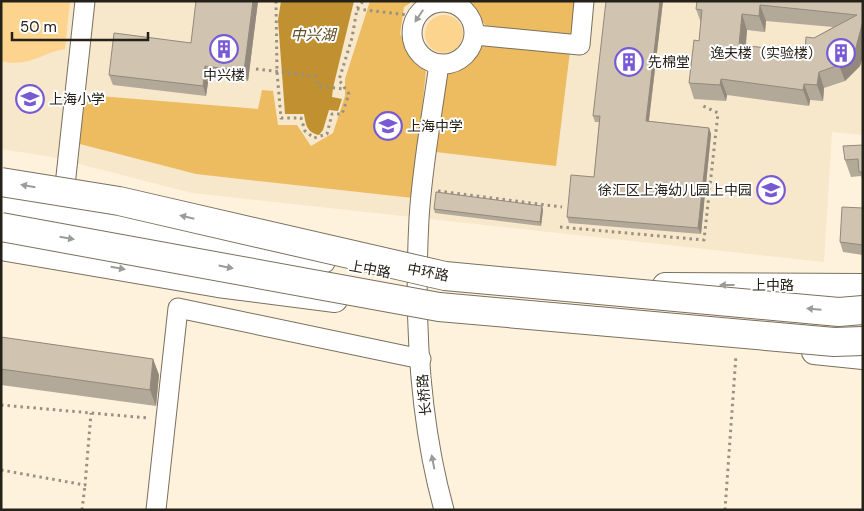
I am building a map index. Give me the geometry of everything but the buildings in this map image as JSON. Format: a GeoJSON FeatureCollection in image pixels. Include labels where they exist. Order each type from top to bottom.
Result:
{"type":"FeatureCollection","features":[{"type":"Feature","properties":{"kind":"highway","name":"中环路"},"geometry":{"type":"LineString","coordinates":[[1,182],[119,201],[445,276],[840,312],[863,310]]}},
{"type":"Feature","properties":{"kind":"highway"},"geometry":{"type":"LineString","coordinates":[[1,227],[439,307],[834,342],[863,341]]}},
{"type":"Feature","properties":{"kind":"main road","name":"上中路"},"geometry":{"type":"LineString","coordinates":[[1,201],[468,286],[863,286]]}},
{"type":"Feature","properties":{"kind":"main road"},"geometry":{"type":"LineString","coordinates":[[1,248],[218,285],[418,311],[863,357]]}},
{"type":"Feature","properties":{"kind":"street"},"geometry":{"type":"LineString","coordinates":[[62,212],[85,1]]}},
{"type":"Feature","properties":{"kind":"street"},"geometry":{"type":"LineString","coordinates":[[475,35],[580,45],[584,1]]}},
{"type":"Feature","properties":{"kind":"street"},"geometry":{"type":"LineString","coordinates":[[447,2],[462,8],[470,16],[475,35],[472,45],[459,60],[449,64],[438,64],[424,57],[415,46],[412,36],[417,16],[424,8],[433,3],[447,2]]}},
{"type":"Feature","properties":{"kind":"street","name":"长桥路"},"geometry":{"type":"LineString","coordinates":[[438,64],[419,218],[418,311],[427,430],[444,510]]}},
{"type":"Feature","properties":{"kind":"street"},"geometry":{"type":"LineString","coordinates":[[156,510],[178,308],[421,359]]}},
{"type":"Feature","properties":{"kind":"path"},"geometry":{"type":"LineString","coordinates":[[276,1],[277,72],[281,118],[301,118],[305,131],[314,138],[327,134],[332,114],[342,114],[349,94],[343,89],[338,80],[352,38],[356,9],[363,1]]}},
{"type":"Feature","properties":{"kind":"path"},"geometry":{"type":"LineString","coordinates":[[356,9],[417,16]]}},
{"type":"Feature","properties":{"kind":"path"},"geometry":{"type":"LineString","coordinates":[[256,69],[315,76],[318,86],[343,89]]}},
{"type":"Feature","properties":{"kind":"path"},"geometry":{"type":"LineString","coordinates":[[560,227],[704,240],[718,113],[702,105]]}},
{"type":"Feature","properties":{"kind":"path"},"geometry":{"type":"LineString","coordinates":[[423,189],[562,207]]}},
{"type":"Feature","properties":{"kind":"path"},"geometry":{"type":"LineString","coordinates":[[725,510],[737,344]]}},
{"type":"Feature","properties":{"kind":"path"},"geometry":{"type":"LineString","coordinates":[[1,405],[166,420]]}},
{"type":"Feature","properties":{"kind":"path"},"geometry":{"type":"LineString","coordinates":[[82,510],[91,413]]}},
{"type":"Feature","properties":{"kind":"path"},"geometry":{"type":"LineString","coordinates":[[1,470],[85,485]]}},
{"type":"Feature","properties":{"kind":"shaded area","name":"上海中学"},"geometry":{"type":"Polygon","coordinates":[[[1,1],[863,1],[863,135],[832,132],[824,262],[192,193],[52,157],[1,149],[1,1]]]}},
{"type":"Feature","properties":{"kind":"shaded area"},"geometry":{"type":"Polygon","coordinates":[[[1,1],[70,1],[65,49],[19,63],[1,61],[1,1]]]}},
{"type":"Feature","properties":{"kind":"shaded area"},"geometry":{"type":"Polygon","coordinates":[[[370,1],[413,1],[404,7],[400,34],[426,71],[413,198],[196,174],[76,143],[87,95],[258,109],[262,90],[273,91],[278,125],[297,125],[311,146],[333,133],[345,96],[345,79],[370,1]]]}},
{"type":"Feature","properties":{"kind":"shaded area"},"geometry":{"type":"Polygon","coordinates":[[[463,1],[577,1],[573,37],[488,28],[463,1]]]}},
{"type":"Feature","properties":{"kind":"shaded area"},"geometry":{"type":"Polygon","coordinates":[[[444,15],[458,20],[463,34],[458,48],[444,53],[430,48],[425,34],[430,20],[444,15]]]}},
{"type":"Feature","properties":{"kind":"shaded area"},"geometry":{"type":"Polygon","coordinates":[[[484,44],[570,51],[556,166],[436,152],[446,76],[484,44]]]}},
{"type":"Feature","properties":{"kind":"water","name":"中兴湖"},"geometry":{"type":"Polygon","coordinates":[[[281,1],[354,1],[333,88],[332,97],[342,99],[338,111],[329,110],[323,130],[319,135],[308,128],[304,114],[285,114],[278,20],[281,1]]]}},
{"type":"Feature","properties":{"kind":"place","name":"中兴楼"},"geometry":{"type":"Point","coordinates":[224,49]}},
{"type":"Feature","properties":{"kind":"place","name":"逸夫楼（实验楼）"},"geometry":{"type":"Point","coordinates":[841,53]}},
{"type":"Feature","properties":{"kind":"place","name":"先棉堂"},"geometry":{"type":"Point","coordinates":[629,62]}},
{"type":"Feature","properties":{"kind":"place","name":"上海小学"},"geometry":{"type":"Point","coordinates":[30,99]}},
{"type":"Feature","properties":{"kind":"place","name":"上海中学"},"geometry":{"type":"Point","coordinates":[388,126]}},
{"type":"Feature","properties":{"kind":"place","name":"徐汇区上海幼儿园上中园"},"geometry":{"type":"Point","coordinates":[771,190]}}]}
